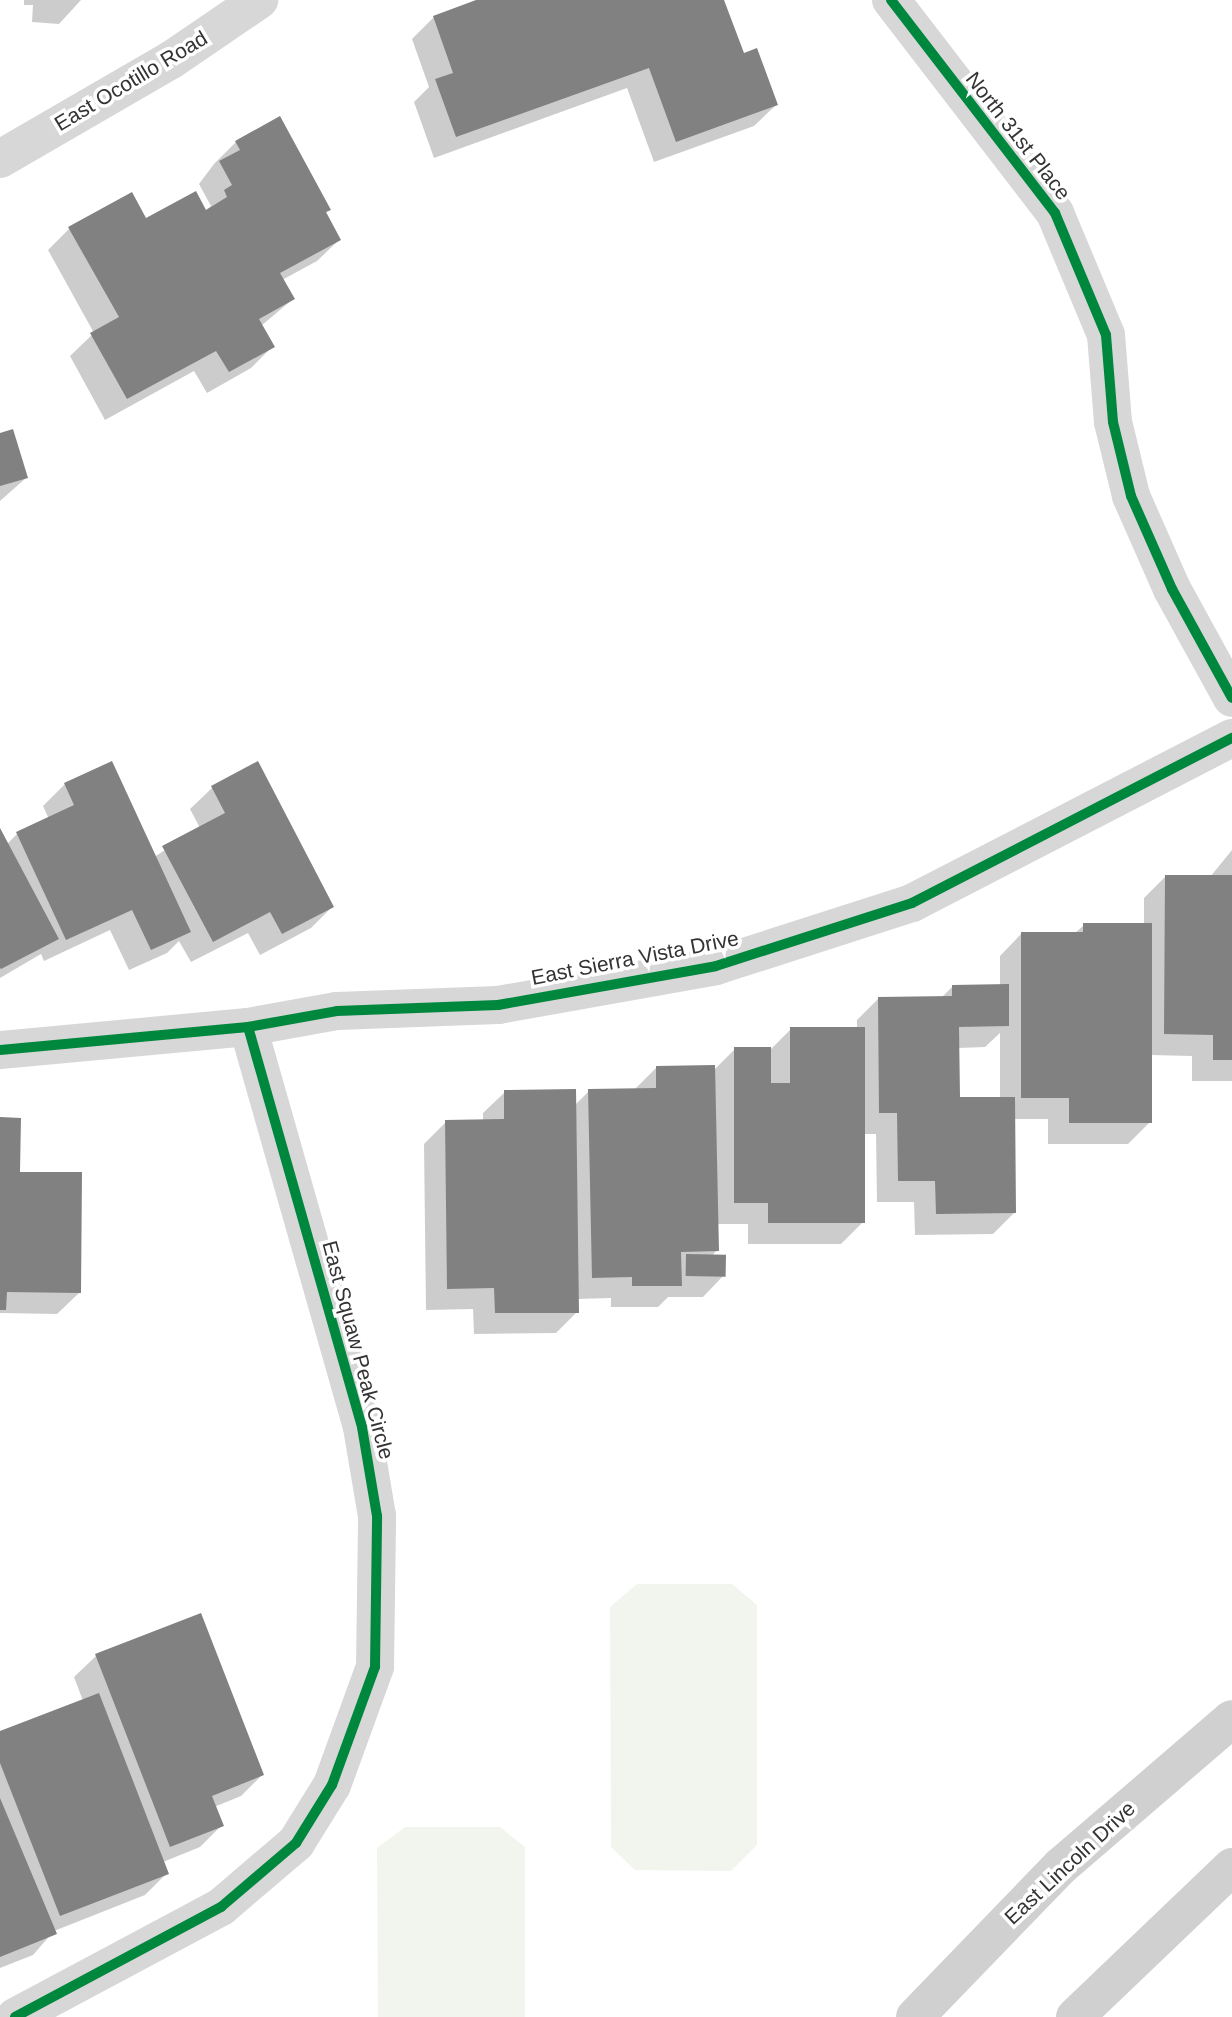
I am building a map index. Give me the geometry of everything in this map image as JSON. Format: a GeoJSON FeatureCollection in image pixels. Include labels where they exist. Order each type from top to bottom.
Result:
{"type":"FeatureCollection","features":[{"type":"Feature","properties":{"kind":"main road","name":"East Lincoln Drive"},"geometry":{"type":"LineString","coordinates":[[915,2017],[1061,1866],[1232,1719]]}},
{"type":"Feature","properties":{"kind":"main road"},"geometry":{"type":"LineString","coordinates":[[1074,2017],[1232,1867]]}},
{"type":"Feature","properties":{"kind":"street","name":"East Ocotillo Road"},"geometry":{"type":"LineString","coordinates":[[0,159],[171,60],[260,0]]}},
{"type":"Feature","properties":{"kind":"street","name":"North 31st Place"},"geometry":{"type":"LineString","coordinates":[[891,0],[1055,213],[1107,335],[1113,422],[1131,496],[1172,589],[1232,698]]}},
{"type":"Feature","properties":{"kind":"street","name":"East Sierra Vista Drive"},"geometry":{"type":"LineString","coordinates":[[0,1050],[248,1027],[337,1011],[498,1005],[716,966],[912,903],[1232,738]]}},
{"type":"Feature","properties":{"kind":"street","name":"East Squaw Peak Circle"},"geometry":{"type":"LineString","coordinates":[[15,2017],[221,1907],[296,1843],[332,1785],[375,1667],[377,1516],[362,1427],[248,1027]]}},
{"type":"Feature","properties":{"kind":"shaded area"},"geometry":{"type":"Polygon","coordinates":[[[637,1584],[732,1584],[757,1605],[757,1845],[731,1871],[635,1870],[611,1847],[610,1607],[637,1584]]]}},
{"type":"Feature","properties":{"kind":"shaded area"},"geometry":{"type":"Polygon","coordinates":[[[405,1827],[500,1827],[525,1847],[525,2017],[378,2017],[377,1848],[405,1827]]]}},
{"type":"Feature","properties":{"kind":"building"},"geometry":{"type":"Polygon","coordinates":[[[476,0],[724,0],[744,53],[757,48],[778,105],[676,142],[649,68],[456,137],[435,79],[453,73],[433,16],[476,0]]]}},
{"type":"Feature","properties":{"kind":"building"},"geometry":{"type":"Polygon","coordinates":[[[280,116],[331,210],[326,212],[341,240],[280,273],[295,299],[259,319],[275,347],[229,372],[216,351],[127,399],[90,333],[119,317],[68,227],[132,192],[146,218],[196,191],[206,210],[227,197],[224,190],[232,185],[219,161],[240,150],[235,141],[280,116]]]}},
{"type":"Feature","properties":{"kind":"building"},"geometry":{"type":"Polygon","coordinates":[[[13,429],[28,478],[0,486],[0,433],[13,429]]]}},
{"type":"Feature","properties":{"kind":"building"},"geometry":{"type":"Polygon","coordinates":[[[112,761],[191,932],[151,950],[132,910],[66,940],[16,832],[74,805],[64,783],[112,761]]]}},
{"type":"Feature","properties":{"kind":"building"},"geometry":{"type":"Polygon","coordinates":[[[258,761],[334,907],[282,934],[270,912],[213,942],[162,846],[225,813],[211,786],[258,761]]]}},
{"type":"Feature","properties":{"kind":"building"},"geometry":{"type":"Polygon","coordinates":[[[0,828],[59,939],[1,969],[0,968],[0,828]]]}},
{"type":"Feature","properties":{"kind":"building"},"geometry":{"type":"Polygon","coordinates":[[[1165,875],[1232,875],[1232,1060],[1213,1060],[1213,1035],[1164,1034],[1165,875]]]}},
{"type":"Feature","properties":{"kind":"building"},"geometry":{"type":"Polygon","coordinates":[[[1083,923],[1152,923],[1152,1123],[1069,1123],[1069,1098],[1021,1098],[1021,932],[1083,932],[1083,923]]]}},
{"type":"Feature","properties":{"kind":"building"},"geometry":{"type":"Polygon","coordinates":[[[1009,984],[1009,1026],[959,1027],[960,1097],[1015,1097],[1016,1213],[936,1214],[935,1181],[898,1181],[897,1113],[879,1113],[878,997],[952,996],[952,985],[1009,984]]]}},
{"type":"Feature","properties":{"kind":"building"},"geometry":{"type":"Polygon","coordinates":[[[790,1027],[865,1027],[865,1223],[768,1223],[768,1203],[734,1203],[734,1047],[771,1047],[771,1083],[790,1083],[790,1027]]]}},
{"type":"Feature","properties":{"kind":"building"},"geometry":{"type":"Polygon","coordinates":[[[715,1065],[719,1251],[681,1252],[682,1286],[632,1286],[632,1277],[592,1278],[588,1089],[656,1088],[656,1066],[715,1065]]]}},
{"type":"Feature","properties":{"kind":"building"},"geometry":{"type":"Polygon","coordinates":[[[576,1089],[579,1313],[495,1313],[494,1288],[447,1289],[445,1120],[504,1119],[504,1090],[576,1089]]]}},
{"type":"Feature","properties":{"kind":"building"},"geometry":{"type":"Polygon","coordinates":[[[0,1117],[21,1118],[20,1172],[82,1172],[81,1293],[7,1292],[6,1310],[0,1310],[0,1117]]]}},
{"type":"Feature","properties":{"kind":"building"},"geometry":{"type":"Polygon","coordinates":[[[686,1254],[726,1255],[726,1277],[686,1276],[686,1254]]]}},
{"type":"Feature","properties":{"kind":"building"},"geometry":{"type":"Polygon","coordinates":[[[201,1613],[264,1775],[212,1796],[224,1826],[170,1847],[95,1654],[201,1613]]]}},
{"type":"Feature","properties":{"kind":"building"},"geometry":{"type":"Polygon","coordinates":[[[99,1693],[169,1874],[60,1916],[0,1763],[0,1731],[99,1693]]]}},
{"type":"Feature","properties":{"kind":"building"},"geometry":{"type":"Polygon","coordinates":[[[0,1798],[57,1934],[0,1957],[0,1798]]]}},
{"type":"Feature","properties":{"kind":"cycle path"},"geometry":{"type":"LineString","coordinates":[[891,0],[1055,213],[1106,335],[1113,422],[1131,496],[1172,589],[1232,698]]}},
{"type":"Feature","properties":{"kind":"cycle path"},"geometry":{"type":"LineString","coordinates":[[0,1050],[248,1027],[337,1011],[498,1005],[716,966],[912,903],[1232,738]]}},
{"type":"Feature","properties":{"kind":"cycle path"},"geometry":{"type":"LineString","coordinates":[[15,2017],[221,1907],[296,1843],[332,1785],[375,1667],[377,1516],[362,1427],[248,1027]]}}]}
